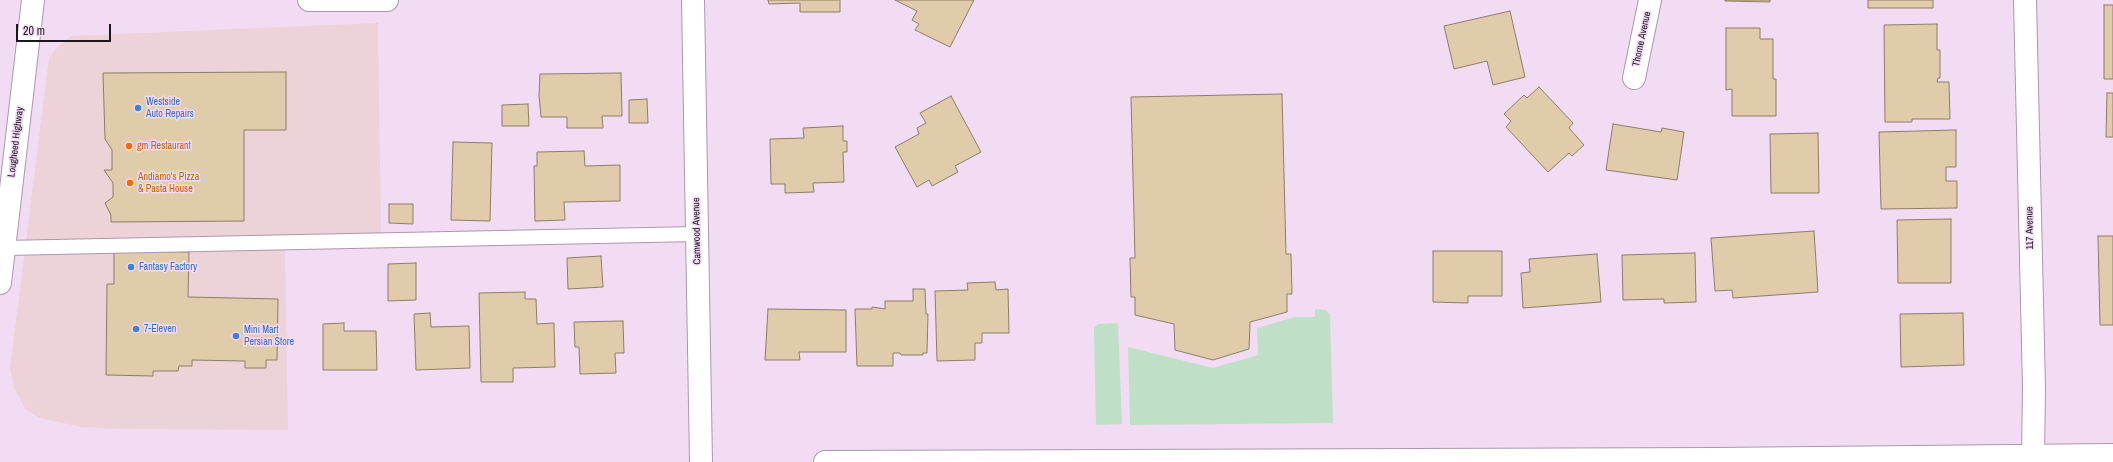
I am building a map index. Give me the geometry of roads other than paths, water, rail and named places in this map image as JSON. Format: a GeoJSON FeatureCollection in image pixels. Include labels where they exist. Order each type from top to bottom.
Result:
{"type":"FeatureCollection","features":[{"type":"Feature","properties":{"kind":"main road","name":"Lougheed Highway"},"geometry":{"type":"LineString","coordinates":[[0,283],[33,0]]}},
{"type":"Feature","properties":{"kind":"main road"},"geometry":{"type":"LineString","coordinates":[[309,0],[387,0]]}},
{"type":"Feature","properties":{"kind":"main road","name":"Camwood Avenue"},"geometry":{"type":"LineString","coordinates":[[693,0],[702,462]]}},
{"type":"Feature","properties":{"kind":"main road","name":"Thorne Avenue"},"geometry":{"type":"LineString","coordinates":[[1634,78],[1650,0]]}},
{"type":"Feature","properties":{"kind":"main road","name":"117 Avenue"},"geometry":{"type":"LineString","coordinates":[[2025,0],[2034,388],[2033,456]]}},
{"type":"Feature","properties":{"kind":"main road"},"geometry":{"type":"LineString","coordinates":[[825,462],[1751,460],[2113,455]]}},
{"type":"Feature","properties":{"kind":"lane"},"geometry":{"type":"LineString","coordinates":[[4,248],[698,234]]}},
{"type":"Feature","properties":{"kind":"place","name":"Westside Auto Repairs"},"geometry":{"type":"Point","coordinates":[138,108]}},
{"type":"Feature","properties":{"kind":"place","name":"gm Restaurant"},"geometry":{"type":"Point","coordinates":[129,146]}},
{"type":"Feature","properties":{"kind":"place","name":"Andiamo's Pizza & Pasta House"},"geometry":{"type":"Point","coordinates":[130,183]}},
{"type":"Feature","properties":{"kind":"place","name":"Fantasy Factory"},"geometry":{"type":"Point","coordinates":[131,267]}},
{"type":"Feature","properties":{"kind":"place","name":"7-Eleven"},"geometry":{"type":"Point","coordinates":[136,329]}},
{"type":"Feature","properties":{"kind":"place","name":"Mini Mart Persian Store"},"geometry":{"type":"Point","coordinates":[236,336]}}]}
